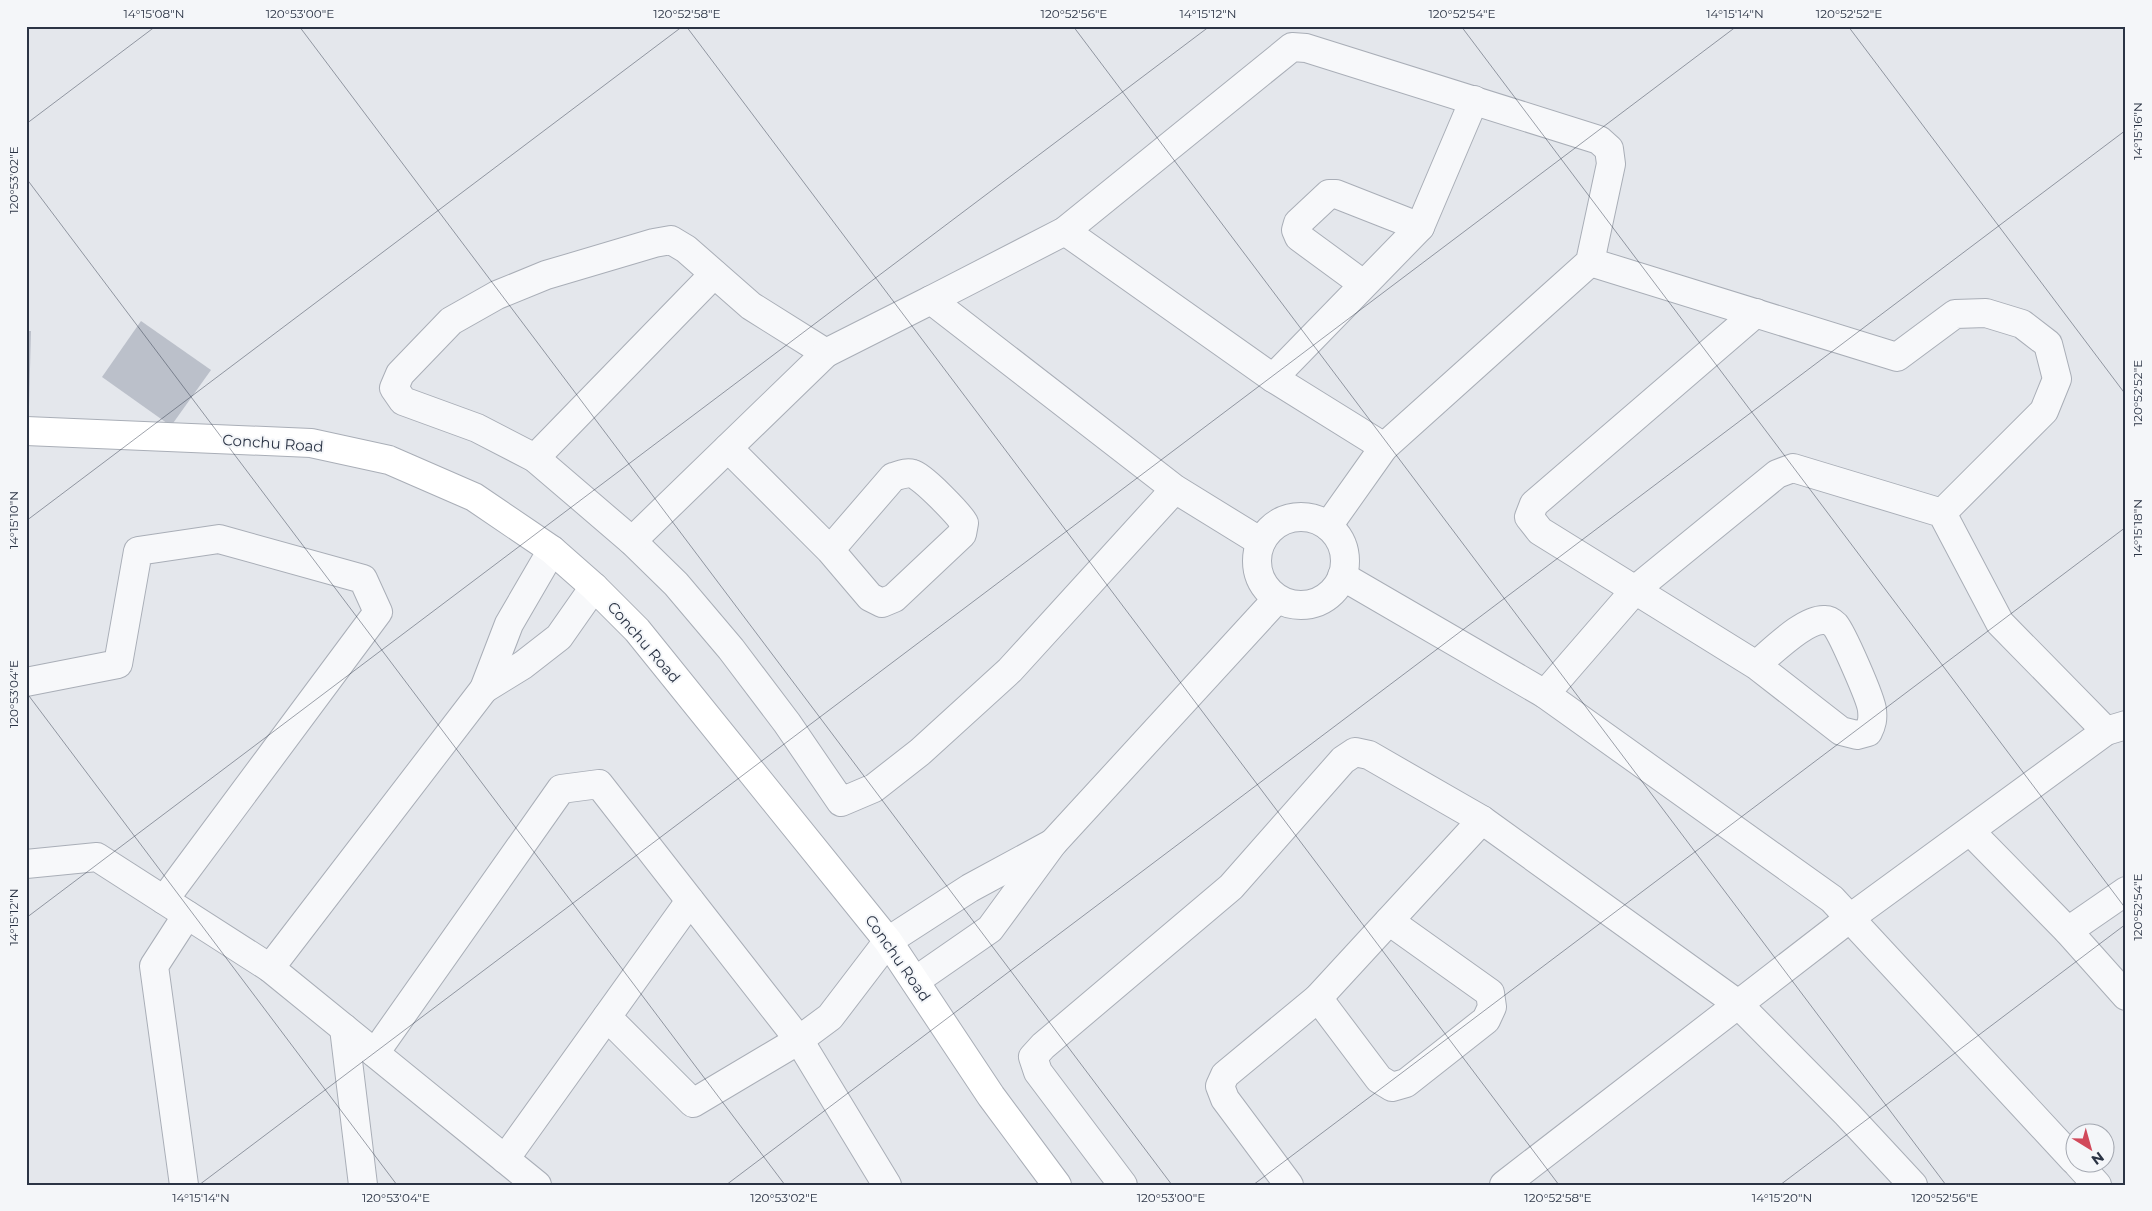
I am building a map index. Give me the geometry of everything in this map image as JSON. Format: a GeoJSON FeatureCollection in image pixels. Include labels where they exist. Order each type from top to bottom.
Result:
{"type":"FeatureCollection","features":[{"type":"Feature","properties":{"kind":"main road","name":"Conchu Road"},"geometry":{"type":"LineString","coordinates":[[26,431],[311,442],[381,458],[474,497],[552,550],[594,587],[637,630],[888,941],[991,1096],[1057,1185]]}},
{"type":"Feature","properties":{"kind":"street"},"geometry":{"type":"LineString","coordinates":[[632,541],[826,352],[1065,231],[1292,47],[1306,48],[1599,140],[1609,149],[1611,164],[1590,262],[1384,447],[1328,526]]}},
{"type":"Feature","properties":{"kind":"street"},"geometry":{"type":"LineString","coordinates":[[1273,378],[1363,284],[1420,228],[1474,100]]}},
{"type":"Feature","properties":{"kind":"street"},"geometry":{"type":"LineString","coordinates":[[1363,284],[1299,237],[1296,230],[1298,222],[1322,199],[1329,194],[1336,194],[1420,228]]}},
{"type":"Feature","properties":{"kind":"street"},"geometry":{"type":"LineString","coordinates":[[1065,231],[1209,335],[1273,378],[1384,447]]}},
{"type":"Feature","properties":{"kind":"street"},"geometry":{"type":"LineString","coordinates":[[826,352],[751,306],[686,249],[672,240],[654,243],[546,275],[497,295],[451,321],[400,374],[394,388],[403,402],[477,428],[535,458],[632,541],[676,584],[731,649],[787,723],[841,802],[874,788],[920,752],[1010,670],[1175,489]]}},
{"type":"Feature","properties":{"kind":"street"},"geometry":{"type":"LineString","coordinates":[[1590,262],[1897,357],[1955,314],[1986,313],[2022,324],[2048,344],[2057,379],[2044,412],[1942,513]]}},
{"type":"Feature","properties":{"kind":"street"},"geometry":{"type":"LineString","coordinates":[[535,458],[714,274]]}},
{"type":"Feature","properties":{"kind":"street"},"geometry":{"type":"LineString","coordinates":[[931,300],[1175,489],[1261,542]]}},
{"type":"Feature","properties":{"kind":"street"},"geometry":{"type":"LineString","coordinates":[[1756,313],[1534,504],[1529,517],[1540,531],[1756,665],[1841,731],[1857,735],[1868,732],[1873,721],[1872,707],[1843,638],[1835,625],[1828,620],[1817,620],[1806,624],[1756,665]]}},
{"type":"Feature","properties":{"kind":"street"},"geometry":{"type":"LineString","coordinates":[[728,448],[830,550],[870,597],[882,603],[894,598],[962,534],[964,523],[958,514],[915,474],[904,474],[894,477],[830,550]]}},
{"type":"Feature","properties":{"kind":"street"},"geometry":{"type":"LineString","coordinates":[[1514,1182],[1738,1004],[1850,918],[2116,728],[2000,623],[1942,513],[1793,468],[1777,474],[1636,589],[1545,694]]}},
{"type":"Feature","properties":{"kind":"street"},"geometry":{"type":"LineString","coordinates":[[1299,518],[1315,519],[1328,526],[1337,536],[1343,549],[1345,562],[1342,576],[1335,589],[1323,599],[1308,605],[1292,605],[1277,599],[1265,588],[1258,573],[1257,557],[1261,542],[1270,529],[1284,521],[1299,518]]}},
{"type":"Feature","properties":{"kind":"street"},"geometry":{"type":"LineString","coordinates":[[26,682],[118,664],[138,551],[219,539],[363,579],[378,612],[164,900]]}},
{"type":"Feature","properties":{"kind":"street"},"geometry":{"type":"LineString","coordinates":[[270,968],[484,689],[509,624],[552,550]]}},
{"type":"Feature","properties":{"kind":"street"},"geometry":{"type":"LineString","coordinates":[[1342,576],[1545,694],[1832,899],[2064,1149]]}},
{"type":"Feature","properties":{"kind":"street"},"geometry":{"type":"LineString","coordinates":[[484,689],[523,665],[559,637],[594,587]]}},
{"type":"Feature","properties":{"kind":"street"},"geometry":{"type":"LineString","coordinates":[[915,981],[990,929],[1053,843],[1277,599]]}},
{"type":"Feature","properties":{"kind":"street"},"geometry":{"type":"LineString","coordinates":[[1123,1185],[1038,1072],[1034,1057],[1042,1046],[1231,887],[1343,760],[1355,752],[1369,756],[1482,820],[1738,1004],[1847,1114],[1913,1185]]}},
{"type":"Feature","properties":{"kind":"street"},"geometry":{"type":"LineString","coordinates":[[375,1053],[561,788],[599,784],[799,1040],[887,1185]]}},
{"type":"Feature","properties":{"kind":"street"},"geometry":{"type":"LineString","coordinates":[[1289,1185],[1225,1099],[1220,1086],[1225,1075],[1318,998],[1482,820]]}},
{"type":"Feature","properties":{"kind":"street"},"geometry":{"type":"LineString","coordinates":[[1970,831],[2068,931],[2126,996]]}},
{"type":"Feature","properties":{"kind":"street"},"geometry":{"type":"LineString","coordinates":[[607,1017],[693,1103],[799,1040],[830,1017],[888,941],[970,888],[1053,843]]}},
{"type":"Feature","properties":{"kind":"street"},"geometry":{"type":"LineString","coordinates":[[26,864],[97,857],[270,968],[537,1185]]}},
{"type":"Feature","properties":{"kind":"street"},"geometry":{"type":"LineString","coordinates":[[2068,931],[2126,891]]}},
{"type":"Feature","properties":{"kind":"street"},"geometry":{"type":"LineString","coordinates":[[506,1159],[690,901]]}},
{"type":"Feature","properties":{"kind":"street"},"geometry":{"type":"LineString","coordinates":[[184,1185],[154,966],[187,915]]}},
{"type":"Feature","properties":{"kind":"street"},"geometry":{"type":"LineString","coordinates":[[1318,998],[1380,1079],[1392,1087],[1406,1083],[1486,1020],[1492,1007],[1490,993],[1389,921]]}},
{"type":"Feature","properties":{"kind":"street"},"geometry":{"type":"LineString","coordinates":[[344,1028],[363,1185]]}},
{"type":"Feature","properties":{"kind":"street"},"geometry":{"type":"LineString","coordinates":[[2087,1174],[2097,1185]]}},
{"type":"Feature","properties":{"kind":"building"},"geometry":{"type":"Polygon","coordinates":[[[141,321],[211,370],[171,426],[102,377],[141,321]]]}},
{"type":"Feature","properties":{"kind":"building"},"geometry":{"type":"Polygon","coordinates":[[[26,331],[31,331],[29,407],[26,407],[26,331]]]}}]}
